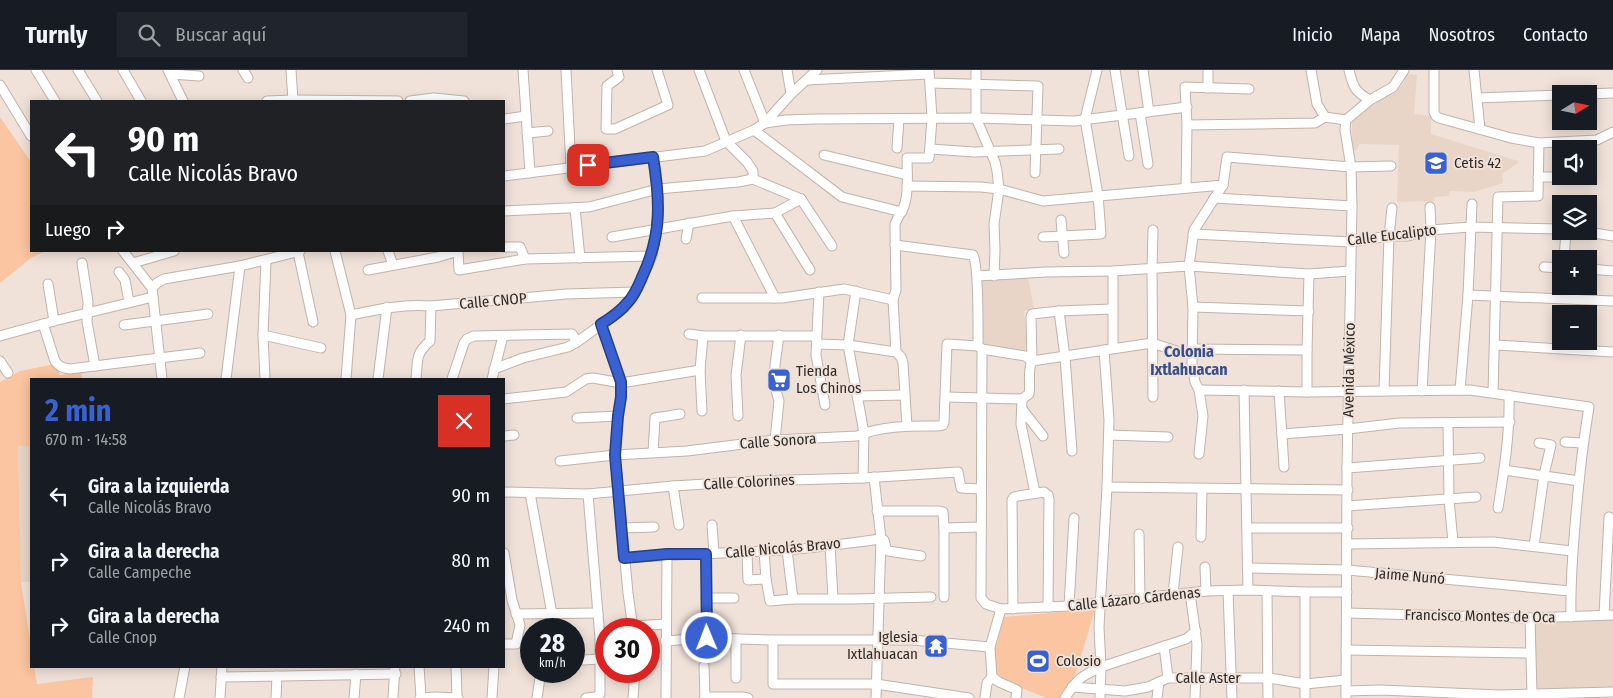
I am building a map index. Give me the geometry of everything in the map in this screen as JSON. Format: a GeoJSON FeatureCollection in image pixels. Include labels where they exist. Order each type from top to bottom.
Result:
{"type":"FeatureCollection","features":[{"type":"Feature","properties":{"kind":"street"},"geometry":{"type":"LineString","coordinates":[[36,70],[54,100]]}},
{"type":"Feature","properties":{"kind":"street"},"geometry":{"type":"LineString","coordinates":[[78,70],[96,100]]}},
{"type":"Feature","properties":{"kind":"street"},"geometry":{"type":"LineString","coordinates":[[123,70],[140,100]]}},
{"type":"Feature","properties":{"kind":"street"},"geometry":{"type":"LineString","coordinates":[[291,70],[293,100]]}},
{"type":"Feature","properties":{"kind":"street"},"geometry":{"type":"LineString","coordinates":[[523,70],[530,173]]}},
{"type":"Feature","properties":{"kind":"street"},"geometry":{"type":"LineString","coordinates":[[566,70],[571,168]]}},
{"type":"Feature","properties":{"kind":"street"},"geometry":{"type":"LineString","coordinates":[[617,70],[619,76],[607,86],[606,129],[615,129],[668,105],[657,70]]}},
{"type":"Feature","properties":{"kind":"street"},"geometry":{"type":"LineString","coordinates":[[699,70],[726,141],[748,162],[753,179]]}},
{"type":"Feature","properties":{"kind":"street"},"geometry":{"type":"LineString","coordinates":[[744,70],[765,123]]}},
{"type":"Feature","properties":{"kind":"street"},"geometry":{"type":"LineString","coordinates":[[787,70],[792,94]]}},
{"type":"Feature","properties":{"kind":"street"},"geometry":{"type":"LineString","coordinates":[[505,176],[705,151],[754,130],[765,123],[817,70]]}},
{"type":"Feature","properties":{"kind":"street"},"geometry":{"type":"LineString","coordinates":[[976,70],[976,118],[997,171],[999,189],[994,224],[996,250],[994,276]]}},
{"type":"Feature","properties":{"kind":"street"},"geometry":{"type":"LineString","coordinates":[[1043,238],[1101,234],[1098,195],[1085,120],[1097,70]]}},
{"type":"Feature","properties":{"kind":"street"},"geometry":{"type":"LineString","coordinates":[[1115,70],[1128,156]]}},
{"type":"Feature","properties":{"kind":"street"},"geometry":{"type":"LineString","coordinates":[[1143,70],[1148,164]]}},
{"type":"Feature","properties":{"kind":"street"},"geometry":{"type":"LineString","coordinates":[[1208,70],[1208,88]]}},
{"type":"Feature","properties":{"kind":"street"},"geometry":{"type":"LineString","coordinates":[[1311,70],[1317,104],[1325,118]]}},
{"type":"Feature","properties":{"kind":"street"},"geometry":{"type":"LineString","coordinates":[[1350,70],[1355,89],[1360,95],[1370,100]]}},
{"type":"Feature","properties":{"kind":"street"},"geometry":{"type":"LineString","coordinates":[[1393,70],[1397,81]]}},
{"type":"Feature","properties":{"kind":"street"},"geometry":{"type":"LineString","coordinates":[[1187,125],[1315,123],[1325,118],[1346,120],[1370,100],[1393,87],[1404,70]]}},
{"type":"Feature","properties":{"kind":"street"},"geometry":{"type":"LineString","coordinates":[[1434,70],[1436,116],[1511,138],[1539,143],[1597,140],[1613,132]]}},
{"type":"Feature","properties":{"kind":"street"},"geometry":{"type":"LineString","coordinates":[[1474,70],[1480,129]]}},
{"type":"Feature","properties":{"kind":"street"},"geometry":{"type":"LineString","coordinates":[[169,72],[199,76]]}},
{"type":"Feature","properties":{"kind":"street"},"geometry":{"type":"LineString","coordinates":[[169,72],[183,100]]}},
{"type":"Feature","properties":{"kind":"street"},"geometry":{"type":"LineString","coordinates":[[807,80],[930,76],[976,84],[1038,86],[1035,173]]}},
{"type":"Feature","properties":{"kind":"street"},"geometry":{"type":"LineString","coordinates":[[896,352],[893,300],[896,290],[895,225],[897,217],[905,205],[907,158],[930,158],[932,118],[930,76]]}},
{"type":"Feature","properties":{"kind":"street"},"geometry":{"type":"LineString","coordinates":[[0,85],[30,134]]}},
{"type":"Feature","properties":{"kind":"street"},"geometry":{"type":"LineString","coordinates":[[1186,188],[1187,107],[1185,87],[1249,89]]}},
{"type":"Feature","properties":{"kind":"street"},"geometry":{"type":"LineString","coordinates":[[1598,94],[1613,93]]}},
{"type":"Feature","properties":{"kind":"street"},"geometry":{"type":"LineString","coordinates":[[1477,98],[1552,95]]}},
{"type":"Feature","properties":{"kind":"street"},"geometry":{"type":"LineString","coordinates":[[418,100],[434,98],[454,100]]}},
{"type":"Feature","properties":{"kind":"street"},"geometry":{"type":"LineString","coordinates":[[765,123],[815,118],[976,118],[1074,121],[1187,107]]}},
{"type":"Feature","properties":{"kind":"street"},"geometry":{"type":"LineString","coordinates":[[505,119],[526,116]]}},
{"type":"Feature","properties":{"kind":"street"},"geometry":{"type":"LineString","coordinates":[[898,148],[899,119]]}},
{"type":"Feature","properties":{"kind":"street","name":"Avenida México"},"geometry":{"type":"LineString","coordinates":[[1346,120],[1345,130],[1351,168],[1352,206],[1346,694]]}},
{"type":"Feature","properties":{"kind":"street"},"geometry":{"type":"LineString","coordinates":[[754,130],[842,197],[902,212]]}},
{"type":"Feature","properties":{"kind":"street"},"geometry":{"type":"LineString","coordinates":[[527,133],[548,131]]}},
{"type":"Feature","properties":{"kind":"street"},"geometry":{"type":"LineString","coordinates":[[1493,393],[1497,296],[1498,197],[1538,196],[1539,143]]}},
{"type":"Feature","properties":{"kind":"street"},"geometry":{"type":"LineString","coordinates":[[931,148],[974,152],[1059,149]]}},
{"type":"Feature","properties":{"kind":"street"},"geometry":{"type":"LineString","coordinates":[[824,155],[907,175]]}},
{"type":"Feature","properties":{"kind":"street"},"geometry":{"type":"LineString","coordinates":[[494,368],[523,358],[568,347],[578,342],[620,311],[629,302],[636,292],[652,256],[657,229],[658,189],[653,157]]}},
{"type":"Feature","properties":{"kind":"street"},"geometry":{"type":"LineString","coordinates":[[1199,454],[1203,416],[1192,363],[1193,307],[1189,266],[1194,230],[1223,185],[1227,157],[1351,168],[1391,166]]}},
{"type":"Feature","properties":{"kind":"street"},"geometry":{"type":"LineString","coordinates":[[1538,177],[1552,177]]}},
{"type":"Feature","properties":{"kind":"street"},"geometry":{"type":"LineString","coordinates":[[505,211],[588,207],[658,189],[753,179],[801,199],[832,246]]}},
{"type":"Feature","properties":{"kind":"street"},"geometry":{"type":"LineString","coordinates":[[907,186],[982,187],[999,189],[1043,201],[1223,185]]}},
{"type":"Feature","properties":{"kind":"street"},"geometry":{"type":"LineString","coordinates":[[1214,198],[1352,206]]}},
{"type":"Feature","properties":{"kind":"street"},"geometry":{"type":"LineString","coordinates":[[612,237],[733,216],[775,213],[801,199]]}},
{"type":"Feature","properties":{"kind":"street"},"geometry":{"type":"LineString","coordinates":[[1460,390],[1468,296],[1472,204]]}},
{"type":"Feature","properties":{"kind":"street"},"geometry":{"type":"LineString","coordinates":[[1422,390],[1431,230],[1430,207]]}},
{"type":"Feature","properties":{"kind":"street"},"geometry":{"type":"LineString","coordinates":[[575,208],[580,258]]}},
{"type":"Feature","properties":{"kind":"street"},"geometry":{"type":"LineString","coordinates":[[1384,391],[1389,236],[1392,208]]}},
{"type":"Feature","properties":{"kind":"street"},"geometry":{"type":"LineString","coordinates":[[775,213],[810,270]]}},
{"type":"Feature","properties":{"kind":"street"},"geometry":{"type":"LineString","coordinates":[[733,216],[775,298]]}},
{"type":"Feature","properties":{"kind":"street"},"geometry":{"type":"LineString","coordinates":[[1061,220],[1064,253]]}},
{"type":"Feature","properties":{"kind":"street"},"geometry":{"type":"LineString","coordinates":[[686,239],[689,223]]}},
{"type":"Feature","properties":{"kind":"street","name":"Calle Eucalipto"},"geometry":{"type":"LineString","coordinates":[[1193,234],[1351,242],[1367,238],[1408,236],[1431,230],[1470,227],[1552,229]]}},
{"type":"Feature","properties":{"kind":"street"},"geometry":{"type":"LineString","coordinates":[[1153,230],[1153,397]]}},
{"type":"Feature","properties":{"kind":"street"},"geometry":{"type":"LineString","coordinates":[[1597,233],[1613,236]]}},
{"type":"Feature","properties":{"kind":"street"},"geometry":{"type":"LineString","coordinates":[[895,245],[973,255],[976,259],[982,398],[981,598],[986,604],[1001,609],[990,647],[992,677],[987,682],[985,698]]}},
{"type":"Feature","properties":{"kind":"street"},"geometry":{"type":"LineString","coordinates":[[505,247],[520,247],[525,259]]}},
{"type":"Feature","properties":{"kind":"street"},"geometry":{"type":"LineString","coordinates":[[124,252],[153,293],[162,378]]}},
{"type":"Feature","properties":{"kind":"street"},"geometry":{"type":"LineString","coordinates":[[133,263],[171,252]]}},
{"type":"Feature","properties":{"kind":"street"},"geometry":{"type":"LineString","coordinates":[[299,252],[313,322]]}},
{"type":"Feature","properties":{"kind":"street"},"geometry":{"type":"LineString","coordinates":[[335,252],[351,315],[346,378]]}},
{"type":"Feature","properties":{"kind":"street"},"geometry":{"type":"LineString","coordinates":[[388,252],[393,265]]}},
{"type":"Feature","properties":{"kind":"street"},"geometry":{"type":"LineString","coordinates":[[368,270],[438,257],[455,252]]}},
{"type":"Feature","properties":{"kind":"street"},"geometry":{"type":"LineString","coordinates":[[458,252],[459,270],[525,259],[652,256]]}},
{"type":"Feature","properties":{"kind":"street"},"geometry":{"type":"LineString","coordinates":[[0,336],[128,302],[153,293],[157,283],[164,279],[266,261],[284,253]]}},
{"type":"Feature","properties":{"kind":"street"},"geometry":{"type":"LineString","coordinates":[[265,378],[263,335],[266,261]]}},
{"type":"Feature","properties":{"kind":"street"},"geometry":{"type":"LineString","coordinates":[[82,263],[88,302],[87,322],[95,366]]}},
{"type":"Feature","properties":{"kind":"street"},"geometry":{"type":"LineString","coordinates":[[226,378],[240,266]]}},
{"type":"Feature","properties":{"kind":"street"},"geometry":{"type":"LineString","coordinates":[[977,276],[1189,266],[1309,274],[1350,271]]}},
{"type":"Feature","properties":{"kind":"street"},"geometry":{"type":"LineString","coordinates":[[1544,267],[1552,267]]}},
{"type":"Feature","properties":{"kind":"street"},"geometry":{"type":"LineString","coordinates":[[1597,270],[1613,271]]}},
{"type":"Feature","properties":{"kind":"street"},"geometry":{"type":"LineString","coordinates":[[1100,694],[1099,627],[1107,487],[1109,435],[1108,349],[1113,271]]}},
{"type":"Feature","properties":{"kind":"street"},"geometry":{"type":"LineString","coordinates":[[119,272],[125,280],[128,302]]}},
{"type":"Feature","properties":{"kind":"street"},"geometry":{"type":"LineString","coordinates":[[1307,392],[1309,274]]}},
{"type":"Feature","properties":{"kind":"street"},"geometry":{"type":"LineString","coordinates":[[48,284],[54,321]]}},
{"type":"Feature","properties":{"kind":"street"},"geometry":{"type":"LineString","coordinates":[[702,298],[775,298],[844,289],[893,300]]}},
{"type":"Feature","properties":{"kind":"street"},"geometry":{"type":"LineString","coordinates":[[856,291],[848,346],[864,433],[863,478]]}},
{"type":"Feature","properties":{"kind":"street","name":"Calle CNOP"},"geometry":{"type":"LineString","coordinates":[[351,315],[387,307],[409,305],[431,306],[566,294],[636,292]]}},
{"type":"Feature","properties":{"kind":"street"},"geometry":{"type":"LineString","coordinates":[[819,292],[816,355],[825,405]]}},
{"type":"Feature","properties":{"kind":"street"},"geometry":{"type":"LineString","coordinates":[[1468,296],[1613,301]]}},
{"type":"Feature","properties":{"kind":"street"},"geometry":{"type":"LineString","coordinates":[[416,378],[418,354],[430,341],[431,306]]}},
{"type":"Feature","properties":{"kind":"street"},"geometry":{"type":"LineString","coordinates":[[378,378],[387,307]]}},
{"type":"Feature","properties":{"kind":"street"},"geometry":{"type":"LineString","coordinates":[[1193,307],[1309,311]]}},
{"type":"Feature","properties":{"kind":"street"},"geometry":{"type":"LineString","coordinates":[[1112,309],[1035,312],[1032,314],[1032,361],[1029,367],[1029,394],[1022,399],[946,397],[947,344],[1024,356],[1032,361],[1152,343],[1183,353],[1192,349],[1307,350]]}},
{"type":"Feature","properties":{"kind":"street"},"geometry":{"type":"LineString","coordinates":[[1058,311],[1065,357],[1072,451]]}},
{"type":"Feature","properties":{"kind":"street"},"geometry":{"type":"LineString","coordinates":[[124,325],[208,314]]}},
{"type":"Feature","properties":{"kind":"street"},"geometry":{"type":"LineString","coordinates":[[43,324],[55,362],[58,366],[70,369],[200,353]]}},
{"type":"Feature","properties":{"kind":"street"},"geometry":{"type":"LineString","coordinates":[[601,324],[621,382],[615,455],[632,618]]}},
{"type":"Feature","properties":{"kind":"street"},"geometry":{"type":"LineString","coordinates":[[452,378],[464,343],[467,339],[474,336],[572,334],[578,342]]}},
{"type":"Feature","properties":{"kind":"street"},"geometry":{"type":"LineString","coordinates":[[689,334],[703,336],[779,335],[896,352],[901,357],[903,363],[907,426]]}},
{"type":"Feature","properties":{"kind":"street"},"geometry":{"type":"LineString","coordinates":[[263,335],[321,348]]}},
{"type":"Feature","properties":{"kind":"street"},"geometry":{"type":"LineString","coordinates":[[738,416],[736,375],[741,335]]}},
{"type":"Feature","properties":{"kind":"street"},"geometry":{"type":"LineString","coordinates":[[774,440],[779,401],[775,387],[775,365],[779,335]]}},
{"type":"Feature","properties":{"kind":"street"},"geometry":{"type":"LineString","coordinates":[[492,378],[503,336]]}},
{"type":"Feature","properties":{"kind":"street"},"geometry":{"type":"LineString","coordinates":[[702,411],[700,370],[703,336]]}},
{"type":"Feature","properties":{"kind":"street"},"geometry":{"type":"LineString","coordinates":[[1495,345],[1613,352]]}},
{"type":"Feature","properties":{"kind":"street"},"geometry":{"type":"LineString","coordinates":[[0,361],[8,373]]}},
{"type":"Feature","properties":{"kind":"street"},"geometry":{"type":"LineString","coordinates":[[505,399],[566,392],[593,378],[621,382],[700,370]]}},
{"type":"Feature","properties":{"kind":"street"},"geometry":{"type":"LineString","coordinates":[[1199,390],[1307,392],[1460,390],[1510,395],[1589,407],[1582,444],[1572,551],[1571,617]]}},
{"type":"Feature","properties":{"kind":"street"},"geometry":{"type":"LineString","coordinates":[[1244,390],[1248,590]]}},
{"type":"Feature","properties":{"kind":"street"},"geometry":{"type":"LineString","coordinates":[[1279,391],[1284,467]]}},
{"type":"Feature","properties":{"kind":"street"},"geometry":{"type":"LineString","coordinates":[[857,396],[905,395]]}},
{"type":"Feature","properties":{"kind":"street"},"geometry":{"type":"LineString","coordinates":[[1498,508],[1510,422],[1510,395]]}},
{"type":"Feature","properties":{"kind":"street","name":"Calle Sonora"},"geometry":{"type":"LineString","coordinates":[[560,461],[615,455],[687,451],[774,440],[857,436],[864,433],[907,426],[940,426],[944,422],[946,397]]}},
{"type":"Feature","properties":{"kind":"street"},"geometry":{"type":"LineString","coordinates":[[1022,399],[1021,424],[1040,493]]}},
{"type":"Feature","properties":{"kind":"street"},"geometry":{"type":"LineString","coordinates":[[1022,409],[1043,436]]}},
{"type":"Feature","properties":{"kind":"street"},"geometry":{"type":"LineString","coordinates":[[653,453],[655,418],[680,414]]}},
{"type":"Feature","properties":{"kind":"street"},"geometry":{"type":"LineString","coordinates":[[577,418],[618,416]]}},
{"type":"Feature","properties":{"kind":"street"},"geometry":{"type":"LineString","coordinates":[[1282,434],[1399,423],[1510,422]]}},
{"type":"Feature","properties":{"kind":"street"},"geometry":{"type":"LineString","coordinates":[[1448,423],[1449,499],[1453,542]]}},
{"type":"Feature","properties":{"kind":"street"},"geometry":{"type":"LineString","coordinates":[[505,436],[514,435]]}},
{"type":"Feature","properties":{"kind":"street"},"geometry":{"type":"LineString","coordinates":[[1109,435],[1168,437]]}},
{"type":"Feature","properties":{"kind":"street"},"geometry":{"type":"LineString","coordinates":[[1565,442],[1582,444]]}},
{"type":"Feature","properties":{"kind":"street"},"geometry":{"type":"LineString","coordinates":[[1534,546],[1544,475],[1551,445],[1539,443]]}},
{"type":"Feature","properties":{"kind":"street"},"geometry":{"type":"LineString","coordinates":[[1348,468],[1480,458]]}},
{"type":"Feature","properties":{"kind":"street"},"geometry":{"type":"LineString","coordinates":[[1504,470],[1579,481]]}},
{"type":"Feature","properties":{"kind":"street","name":"Calle Colorines"},"geometry":{"type":"LineString","coordinates":[[505,492],[588,494],[756,481],[863,478],[958,472],[960,488],[981,489]]}},
{"type":"Feature","properties":{"kind":"street"},"geometry":{"type":"LineString","coordinates":[[874,477],[881,539],[876,698]]}},
{"type":"Feature","properties":{"kind":"street"},"geometry":{"type":"LineString","coordinates":[[673,486],[679,525]]}},
{"type":"Feature","properties":{"kind":"street"},"geometry":{"type":"LineString","coordinates":[[1107,487],[1348,490]]}},
{"type":"Feature","properties":{"kind":"street"},"geometry":{"type":"LineString","coordinates":[[1201,537],[1202,489]]}},
{"type":"Feature","properties":{"kind":"street"},"geometry":{"type":"LineString","coordinates":[[530,493],[551,618]]}},
{"type":"Feature","properties":{"kind":"street"},"geometry":{"type":"LineString","coordinates":[[1013,608],[1012,500],[1014,497],[1040,493],[1048,495],[1049,499],[1048,608]]}},
{"type":"Feature","properties":{"kind":"street"},"geometry":{"type":"LineString","coordinates":[[588,494],[598,618]]}},
{"type":"Feature","properties":{"kind":"street"},"geometry":{"type":"LineString","coordinates":[[1348,506],[1476,497]]}},
{"type":"Feature","properties":{"kind":"street"},"geometry":{"type":"LineString","coordinates":[[877,511],[943,512],[944,597]]}},
{"type":"Feature","properties":{"kind":"street"},"geometry":{"type":"LineString","coordinates":[[1609,517],[1609,615]]}},
{"type":"Feature","properties":{"kind":"street"},"geometry":{"type":"LineString","coordinates":[[1068,606],[1074,518]]}},
{"type":"Feature","properties":{"kind":"street"},"geometry":{"type":"LineString","coordinates":[[707,638],[706,598],[712,525]]}},
{"type":"Feature","properties":{"kind":"street"},"geometry":{"type":"LineString","coordinates":[[621,528],[654,527]]}},
{"type":"Feature","properties":{"kind":"street"},"geometry":{"type":"LineString","coordinates":[[944,528],[981,527]]}},
{"type":"Feature","properties":{"kind":"street"},"geometry":{"type":"LineString","coordinates":[[1247,528],[1348,528]]}},
{"type":"Feature","properties":{"kind":"street"},"geometry":{"type":"LineString","coordinates":[[1139,534],[1140,599]]}},
{"type":"Feature","properties":{"kind":"street"},"geometry":{"type":"LineString","coordinates":[[881,539],[884,540],[888,551],[920,556]]}},
{"type":"Feature","properties":{"kind":"street","name":"Calle Nicolás Bravo"},"geometry":{"type":"LineString","coordinates":[[624,558],[667,554],[788,550],[881,539]]}},
{"type":"Feature","properties":{"kind":"street"},"geometry":{"type":"LineString","coordinates":[[1347,544],[1493,542],[1572,551]]}},
{"type":"Feature","properties":{"kind":"street"},"geometry":{"type":"LineString","coordinates":[[830,545],[833,598]]}},
{"type":"Feature","properties":{"kind":"street"},"geometry":{"type":"LineString","coordinates":[[1173,594],[1178,547]]}},
{"type":"Feature","properties":{"kind":"street"},"geometry":{"type":"LineString","coordinates":[[788,550],[793,599]]}},
{"type":"Feature","properties":{"kind":"street"},"geometry":{"type":"LineString","coordinates":[[764,551],[770,601],[931,597]]}},
{"type":"Feature","properties":{"kind":"street"},"geometry":{"type":"LineString","coordinates":[[747,552],[748,580],[766,579]]}},
{"type":"Feature","properties":{"kind":"street"},"geometry":{"type":"LineString","coordinates":[[666,698],[667,554]]}},
{"type":"Feature","properties":{"kind":"street"},"geometry":{"type":"LineString","coordinates":[[505,558],[520,626],[516,644],[505,644]]}},
{"type":"Feature","properties":{"kind":"street"},"geometry":{"type":"LineString","coordinates":[[1205,567],[1206,591]]}},
{"type":"Feature","properties":{"kind":"street","name":"Jaime Nunó"},"geometry":{"type":"LineString","coordinates":[[1249,568],[1348,570],[1570,591]]}},
{"type":"Feature","properties":{"kind":"street","name":"Calle Lázaro Cárdenas"},"geometry":{"type":"LineString","coordinates":[[1001,609],[1048,608],[1206,591],[1347,592]]}},
{"type":"Feature","properties":{"kind":"street"},"geometry":{"type":"LineString","coordinates":[[1228,591],[1232,698]]}},
{"type":"Feature","properties":{"kind":"street"},"geometry":{"type":"LineString","coordinates":[[1267,591],[1268,698]]}},
{"type":"Feature","properties":{"kind":"street"},"geometry":{"type":"LineString","coordinates":[[1305,592],[1305,698]]}},
{"type":"Feature","properties":{"kind":"street"},"geometry":{"type":"LineString","coordinates":[[1190,593],[1196,632],[1195,698]]}},
{"type":"Feature","properties":{"kind":"street"},"geometry":{"type":"LineString","coordinates":[[706,598],[734,598]]}},
{"type":"Feature","properties":{"kind":"street"},"geometry":{"type":"LineString","coordinates":[[516,614],[598,613]]}},
{"type":"Feature","properties":{"kind":"street","name":"Francisco Montes de Oca"},"geometry":{"type":"LineString","coordinates":[[1347,613],[1530,618],[1609,615]]}},
{"type":"Feature","properties":{"kind":"street"},"geometry":{"type":"LineString","coordinates":[[1530,618],[1532,694]]}},
{"type":"Feature","properties":{"kind":"street"},"geometry":{"type":"LineString","coordinates":[[660,625],[666,624]]}},
{"type":"Feature","properties":{"kind":"street"},"geometry":{"type":"LineString","coordinates":[[1065,698],[1079,678],[1101,667],[1186,639],[1196,632]]}},
{"type":"Feature","properties":{"kind":"street"},"geometry":{"type":"LineString","coordinates":[[665,641],[707,638],[773,640],[878,639],[990,647]]}},
{"type":"Feature","properties":{"kind":"street"},"geometry":{"type":"LineString","coordinates":[[736,639],[736,678]]}},
{"type":"Feature","properties":{"kind":"street"},"geometry":{"type":"LineString","coordinates":[[773,640],[773,684],[876,684],[919,694],[969,698]]}},
{"type":"Feature","properties":{"kind":"street"},"geometry":{"type":"LineString","coordinates":[[1157,698],[1164,680],[1164,646]]}},
{"type":"Feature","properties":{"kind":"street"},"geometry":{"type":"LineString","coordinates":[[1346,650],[1530,653]]}},
{"type":"Feature","properties":{"kind":"street"},"geometry":{"type":"LineString","coordinates":[[704,666],[705,698],[748,698]]}},
{"type":"Feature","properties":{"kind":"street"},"geometry":{"type":"LineString","coordinates":[[180,698],[186,668]]}},
{"type":"Feature","properties":{"kind":"street"},"geometry":{"type":"LineString","coordinates":[[220,698],[222,668]]}},
{"type":"Feature","properties":{"kind":"street"},"geometry":{"type":"LineString","coordinates":[[419,668],[421,698],[435,696],[458,698],[456,668]]}},
{"type":"Feature","properties":{"kind":"street"},"geometry":{"type":"LineString","coordinates":[[492,698],[494,668]]}},
{"type":"Feature","properties":{"kind":"street"},"geometry":{"type":"LineString","coordinates":[[221,677],[356,674],[396,670],[393,698]]}},
{"type":"Feature","properties":{"kind":"street"},"geometry":{"type":"LineString","coordinates":[[354,698],[356,674]]}},
{"type":"Feature","properties":{"kind":"street"},"geometry":{"type":"LineString","coordinates":[[276,698],[277,676]]}},
{"type":"Feature","properties":{"kind":"street"},"geometry":{"type":"LineString","coordinates":[[992,677],[1016,694]]}},
{"type":"Feature","properties":{"kind":"street","name":"Calle Aster"},"geometry":{"type":"LineString","coordinates":[[1072,688],[1100,694],[1125,694],[1148,688],[1164,680],[1269,678],[1305,684],[1346,680]]}},
{"type":"Feature","properties":{"kind":"street"},"geometry":{"type":"LineString","coordinates":[[536,698],[539,683]]}},
{"type":"Feature","properties":{"kind":"street"},"geometry":{"type":"LineString","coordinates":[[586,698],[596,697],[600,694],[600,683]]}},
{"type":"Feature","properties":{"kind":"street"},"geometry":{"type":"LineString","coordinates":[[633,698],[634,683]]}},
{"type":"Feature","properties":{"kind":"street"},"geometry":{"type":"LineString","coordinates":[[1346,694],[1380,690],[1499,697],[1532,694],[1613,692]]}},
{"type":"Feature","properties":{"kind":"shaded area"},"geometry":{"type":"Polygon","coordinates":[[[1407,74],[1417,75],[1414,114],[1431,116],[1431,134],[1518,161],[1518,163],[1502,174],[1503,183],[1474,192],[1450,191],[1449,196],[1435,197],[1434,201],[1397,202],[1399,145],[1359,144],[1357,150],[1352,150],[1352,122],[1356,116],[1402,86],[1407,74]]]}},
{"type":"Feature","properties":{"kind":"shaded area"},"geometry":{"type":"Polygon","coordinates":[[[0,117],[30,161],[30,252],[43,252],[31,258],[0,283],[0,117]]]}},
{"type":"Feature","properties":{"kind":"shaded area"},"geometry":{"type":"Polygon","coordinates":[[[1028,277],[1034,309],[1024,311],[1028,353],[982,344],[980,279],[1028,277]]]}},
{"type":"Feature","properties":{"kind":"shaded area"},"geometry":{"type":"Polygon","coordinates":[[[55,364],[60,375],[81,372],[82,378],[30,378],[30,446],[18,446],[21,582],[30,640],[30,668],[34,668],[37,684],[93,677],[92,698],[0,698],[0,382],[20,371],[55,364]]]}},
{"type":"Feature","properties":{"kind":"shaded area"},"geometry":{"type":"Polygon","coordinates":[[[18,446],[30,446],[30,582],[21,582],[18,446]]]}},
{"type":"Feature","properties":{"kind":"shaded area","name":"Colosio"},"geometry":{"type":"Polygon","coordinates":[[[1095,609],[1076,673],[1059,698],[1046,698],[1003,680],[996,672],[995,651],[1004,617],[1095,609]]]}},
{"type":"Feature","properties":{"kind":"shaded area"},"geometry":{"type":"Polygon","coordinates":[[[1613,618],[1613,690],[1534,689],[1533,621],[1613,618]]]}},
{"type":"Feature","properties":{"kind":"place","name":"Cetis 42"},"geometry":{"type":"Point","coordinates":[1436,163]}},
{"type":"Feature","properties":{"kind":"place","name":"Tienda Los Chinos"},"geometry":{"type":"Point","coordinates":[779,380]}},
{"type":"Feature","properties":{"kind":"place","name":"Iglesia Ixtlahuacan"},"geometry":{"type":"Point","coordinates":[936,646]}},
{"type":"Feature","properties":{"kind":"place","name":"Colosio"},"geometry":{"type":"Point","coordinates":[1038,661]}},
{"type":"Feature","properties":{"kind":"district","name":"Colonia Ixtlahuacan"},"geometry":{"type":"Point","coordinates":[1189,360]}},
{"type":"Feature","properties":{"kind":"route"},"geometry":{"type":"LineString","coordinates":[[588,165],[653,157],[658,189],[658,209],[657,229],[652,256],[636,292],[629,302],[620,311],[601,324],[621,382],[615,455],[624,558],[667,554],[706,554],[707,638]]}}]}
